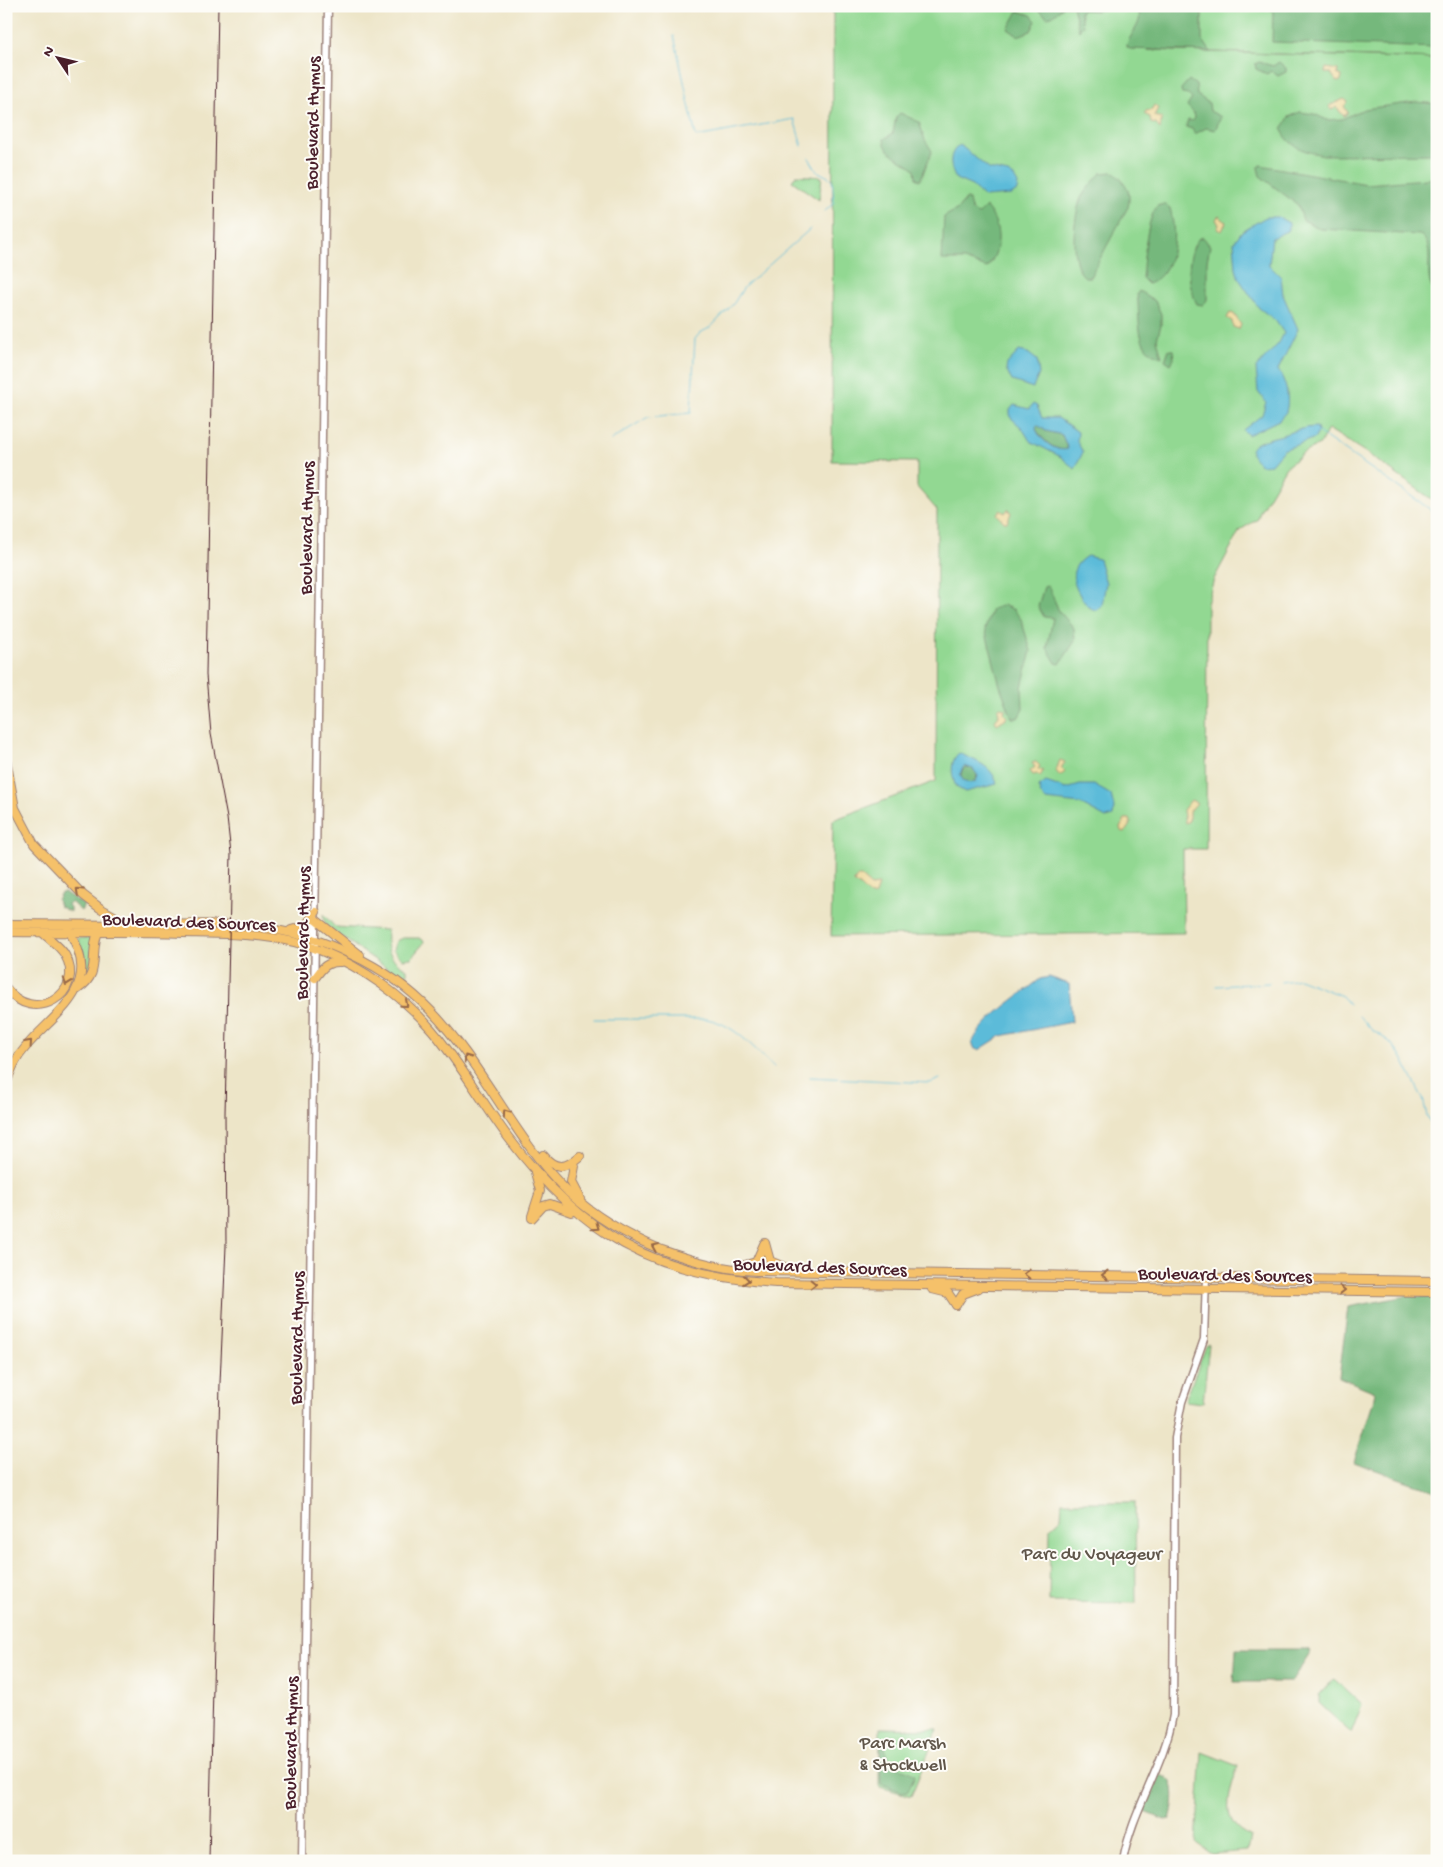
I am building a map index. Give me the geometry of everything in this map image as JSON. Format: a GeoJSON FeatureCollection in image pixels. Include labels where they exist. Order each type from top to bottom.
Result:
{"type":"FeatureCollection","features":[{"type":"Feature","properties":{"kind":"main road"},"geometry":{"type":"LineString","coordinates":[[6,759],[15,808],[34,844],[83,895],[130,925]]}},
{"type":"Feature","properties":{"kind":"main road"},"geometry":{"type":"LineString","coordinates":[[289,931],[305,926],[316,916],[373,966]]}},
{"type":"Feature","properties":{"kind":"main road","name":"Boulevard des Sources"},"geometry":{"type":"LineString","coordinates":[[6,924],[236,924],[289,931],[316,938],[373,966],[402,985],[436,1016],[546,1167],[582,1203],[611,1224],[658,1248],[695,1260],[734,1268],[801,1271],[1437,1281]]}},
{"type":"Feature","properties":{"kind":"main road"},"geometry":{"type":"LineString","coordinates":[[6,1085],[12,1068],[21,1052],[70,1001],[78,989],[82,978],[82,963],[70,932],[64,924]]}},
{"type":"Feature","properties":{"kind":"main road","name":"Boulevard des Sources"},"geometry":{"type":"LineString","coordinates":[[6,932],[255,936],[316,948],[346,962],[393,993],[428,1026],[508,1136],[556,1194],[582,1217],[616,1240],[641,1253],[700,1274],[776,1283],[1437,1292]]}},
{"type":"Feature","properties":{"kind":"main road"},"geometry":{"type":"LineString","coordinates":[[78,989],[86,983],[92,973],[98,932]]}},
{"type":"Feature","properties":{"kind":"main road"},"geometry":{"type":"LineString","coordinates":[[6,988],[16,999],[34,1006],[48,1004],[64,991],[70,975],[68,961],[61,950],[43,933]]}},
{"type":"Feature","properties":{"kind":"main road"},"geometry":{"type":"LineString","coordinates":[[315,978],[328,964],[346,962]]}},
{"type":"Feature","properties":{"kind":"main road"},"geometry":{"type":"LineString","coordinates":[[517,1128],[548,1161],[557,1166],[566,1166],[580,1156]]}},
{"type":"Feature","properties":{"kind":"main road"},"geometry":{"type":"LineString","coordinates":[[574,1166],[571,1181],[582,1203]]}},
{"type":"Feature","properties":{"kind":"main road"},"geometry":{"type":"LineString","coordinates":[[534,1168],[540,1191],[532,1218],[543,1206],[551,1204],[582,1217]]}},
{"type":"Feature","properties":{"kind":"main road"},"geometry":{"type":"LineString","coordinates":[[734,1268],[756,1262],[765,1242],[768,1257],[772,1263],[801,1271]]}},
{"type":"Feature","properties":{"kind":"main road"},"geometry":{"type":"LineString","coordinates":[[918,1285],[948,1293],[956,1305],[964,1293],[988,1286]]}},
{"type":"Feature","properties":{"kind":"street","name":"Boulevard Hymus"},"geometry":{"type":"LineString","coordinates":[[302,1861],[328,6]]}},
{"type":"Feature","properties":{"kind":"street"},"geometry":{"type":"LineString","coordinates":[[1123,1861],[1127,1838],[1165,1743],[1173,1715],[1175,1438],[1182,1402],[1204,1339],[1206,1277]]}},
{"type":"Feature","properties":{"kind":"green space"},"geometry":{"type":"Polygon","coordinates":[[[833,6],[1437,6],[1437,503],[1365,452],[1328,429],[1321,443],[1302,454],[1286,467],[1260,511],[1258,519],[1240,530],[1214,579],[1207,603],[1206,849],[1183,849],[1184,933],[831,936],[833,820],[936,781],[937,510],[917,487],[917,462],[832,461],[833,6]]]}},
{"type":"Feature","properties":{"kind":"green space"},"geometry":{"type":"Polygon","coordinates":[[[1040,6],[1064,6],[1052,16],[1047,17],[1039,10],[1040,6]]]}},
{"type":"Feature","properties":{"kind":"green space"},"geometry":{"type":"Polygon","coordinates":[[[1073,6],[1117,6],[1096,11],[1082,10],[1080,12],[1083,25],[1079,31],[1073,6]]]}},
{"type":"Feature","properties":{"kind":"green space"},"geometry":{"type":"Polygon","coordinates":[[[1122,6],[1158,6],[1168,9],[1197,6],[1202,13],[1202,39],[1211,52],[1130,49],[1127,47],[1128,42],[1140,18],[1138,12],[1133,8],[1122,6]]]}},
{"type":"Feature","properties":{"kind":"green space"},"geometry":{"type":"Polygon","coordinates":[[[1268,6],[1437,6],[1437,48],[1272,42],[1273,12],[1268,6]]]}},
{"type":"Feature","properties":{"kind":"green space"},"geometry":{"type":"Polygon","coordinates":[[[1018,11],[1031,15],[1036,21],[1031,31],[1018,36],[1008,29],[1018,11]]]}},
{"type":"Feature","properties":{"kind":"green space"},"geometry":{"type":"Polygon","coordinates":[[[1259,62],[1273,66],[1279,62],[1286,68],[1286,72],[1278,76],[1271,71],[1267,74],[1256,69],[1255,64],[1259,62]]]}},
{"type":"Feature","properties":{"kind":"green space"},"geometry":{"type":"Polygon","coordinates":[[[1189,80],[1196,85],[1197,95],[1209,103],[1210,111],[1221,117],[1215,130],[1206,128],[1195,134],[1192,129],[1186,127],[1188,120],[1192,121],[1194,118],[1193,112],[1187,106],[1192,99],[1188,95],[1182,94],[1181,89],[1189,80]]]}},
{"type":"Feature","properties":{"kind":"green space"},"geometry":{"type":"Polygon","coordinates":[[[1416,102],[1437,104],[1437,154],[1324,155],[1299,148],[1289,141],[1282,130],[1289,117],[1300,112],[1314,114],[1327,120],[1342,119],[1364,109],[1416,102]]]}},
{"type":"Feature","properties":{"kind":"green space"},"geometry":{"type":"Polygon","coordinates":[[[900,113],[919,122],[925,140],[932,151],[920,181],[916,178],[915,169],[891,153],[885,145],[884,139],[893,133],[896,117],[900,113]]]}},
{"type":"Feature","properties":{"kind":"green space"},"geometry":{"type":"Polygon","coordinates":[[[1260,165],[1367,184],[1437,178],[1437,294],[1429,280],[1428,248],[1420,235],[1321,229],[1303,220],[1298,205],[1260,176],[1258,168],[1260,165]]]}},
{"type":"Feature","properties":{"kind":"green space"},"geometry":{"type":"Polygon","coordinates":[[[1113,172],[1121,179],[1128,191],[1128,207],[1090,277],[1085,277],[1076,262],[1074,251],[1078,206],[1083,195],[1101,173],[1113,172]]]}},
{"type":"Feature","properties":{"kind":"green space"},"geometry":{"type":"Polygon","coordinates":[[[796,175],[822,177],[819,200],[792,181],[796,175]]]}},
{"type":"Feature","properties":{"kind":"green space"},"geometry":{"type":"Polygon","coordinates":[[[966,199],[969,200],[972,209],[979,214],[986,207],[995,221],[998,237],[997,245],[992,261],[987,268],[964,260],[942,260],[944,217],[958,209],[966,199]]]}},
{"type":"Feature","properties":{"kind":"green space"},"geometry":{"type":"Polygon","coordinates":[[[1164,204],[1170,208],[1172,218],[1172,251],[1164,271],[1157,279],[1148,284],[1142,278],[1148,230],[1157,206],[1164,204]]]}},
{"type":"Feature","properties":{"kind":"green space"},"geometry":{"type":"Polygon","coordinates":[[[1203,237],[1210,246],[1207,261],[1207,300],[1203,305],[1197,304],[1191,288],[1189,271],[1194,246],[1198,239],[1203,237]]]}},
{"type":"Feature","properties":{"kind":"green space"},"geometry":{"type":"Polygon","coordinates":[[[1139,291],[1155,301],[1161,314],[1161,325],[1157,339],[1162,357],[1146,348],[1142,340],[1137,294],[1139,291]]]}},
{"type":"Feature","properties":{"kind":"green space"},"geometry":{"type":"Polygon","coordinates":[[[1169,349],[1173,350],[1174,359],[1171,364],[1165,360],[1169,349]]]}},
{"type":"Feature","properties":{"kind":"green space"},"geometry":{"type":"Polygon","coordinates":[[[1037,425],[1046,431],[1062,435],[1068,449],[1058,449],[1048,444],[1037,431],[1035,427],[1037,425]]]}},
{"type":"Feature","properties":{"kind":"green space"},"geometry":{"type":"Polygon","coordinates":[[[1048,585],[1059,611],[1074,628],[1075,641],[1060,664],[1056,663],[1047,648],[1053,618],[1044,617],[1038,606],[1044,587],[1048,585]]]}},
{"type":"Feature","properties":{"kind":"green space"},"geometry":{"type":"Polygon","coordinates":[[[1003,605],[1014,610],[1021,619],[1031,651],[1022,687],[1023,709],[1018,718],[1012,718],[1000,686],[985,629],[992,609],[1003,605]]]}},
{"type":"Feature","properties":{"kind":"green space"},"geometry":{"type":"Polygon","coordinates":[[[966,767],[972,767],[977,772],[975,781],[966,783],[961,778],[961,772],[966,767]]]}},
{"type":"Feature","properties":{"kind":"green space"},"geometry":{"type":"Polygon","coordinates":[[[64,892],[84,905],[81,911],[71,902],[67,904],[70,907],[70,912],[59,906],[57,900],[60,894],[64,892]]]}},
{"type":"Feature","properties":{"kind":"green space"},"geometry":{"type":"Polygon","coordinates":[[[323,914],[335,927],[387,930],[388,949],[392,958],[407,969],[407,982],[333,931],[325,924],[323,914]]]}},
{"type":"Feature","properties":{"kind":"green space"},"geometry":{"type":"Polygon","coordinates":[[[78,938],[92,938],[91,964],[85,980],[86,962],[78,938]]]}},
{"type":"Feature","properties":{"kind":"green space"},"geometry":{"type":"Polygon","coordinates":[[[402,938],[419,938],[424,941],[411,958],[402,959],[393,950],[396,941],[402,938]]]}},
{"type":"Feature","properties":{"kind":"green space"},"geometry":{"type":"Polygon","coordinates":[[[1407,1296],[1437,1297],[1437,1492],[1354,1462],[1375,1392],[1339,1377],[1348,1307],[1407,1296]]]}},
{"type":"Feature","properties":{"kind":"green space"},"geometry":{"type":"Polygon","coordinates":[[[1209,1344],[1203,1403],[1185,1401],[1206,1346],[1209,1344]]]}},
{"type":"Feature","properties":{"kind":"green space","name":"Parc du Voyageur"},"geometry":{"type":"Polygon","coordinates":[[[1062,1502],[1135,1502],[1136,1603],[1049,1602],[1050,1528],[1061,1518],[1062,1502]]]}},
{"type":"Feature","properties":{"kind":"green space"},"geometry":{"type":"Polygon","coordinates":[[[1236,1649],[1308,1649],[1311,1651],[1291,1682],[1234,1682],[1236,1649]]]}},
{"type":"Feature","properties":{"kind":"green space"},"geometry":{"type":"Polygon","coordinates":[[[1334,1679],[1362,1705],[1351,1733],[1319,1703],[1319,1695],[1334,1679]]]}},
{"type":"Feature","properties":{"kind":"green space","name":"Parc Marsh & Stockwell"},"geometry":{"type":"Polygon","coordinates":[[[880,1728],[938,1729],[911,1796],[880,1787],[880,1728]]]}},
{"type":"Feature","properties":{"kind":"green space"},"geometry":{"type":"Polygon","coordinates":[[[884,1746],[890,1762],[915,1775],[908,1791],[902,1792],[882,1784],[880,1748],[884,1746]]]}},
{"type":"Feature","properties":{"kind":"green space"},"geometry":{"type":"Polygon","coordinates":[[[1202,1752],[1238,1766],[1230,1796],[1230,1815],[1233,1823],[1250,1836],[1247,1851],[1212,1854],[1196,1843],[1202,1752]]]}},
{"type":"Feature","properties":{"kind":"green space"},"geometry":{"type":"Polygon","coordinates":[[[1154,1772],[1168,1779],[1173,1786],[1174,1800],[1170,1819],[1165,1820],[1138,1809],[1154,1772]]]}},
{"type":"Feature","properties":{"kind":"sand"},"geometry":{"type":"Polygon","coordinates":[[[1326,68],[1338,70],[1337,74],[1342,76],[1341,81],[1337,82],[1331,73],[1325,73],[1326,68]]]}},
{"type":"Feature","properties":{"kind":"sand"},"geometry":{"type":"Polygon","coordinates":[[[1344,99],[1348,102],[1344,106],[1348,113],[1344,116],[1336,107],[1331,110],[1329,106],[1344,99]]]}},
{"type":"Feature","properties":{"kind":"sand"},"geometry":{"type":"Polygon","coordinates":[[[1154,105],[1158,108],[1154,116],[1162,118],[1160,129],[1156,124],[1151,123],[1150,117],[1144,114],[1146,111],[1152,110],[1154,105]]]}},
{"type":"Feature","properties":{"kind":"sand"},"geometry":{"type":"Polygon","coordinates":[[[1219,216],[1226,222],[1222,231],[1217,229],[1219,225],[1216,219],[1219,216]]]}},
{"type":"Feature","properties":{"kind":"sand"},"geometry":{"type":"Polygon","coordinates":[[[1230,313],[1234,314],[1241,325],[1239,329],[1233,327],[1232,321],[1227,318],[1230,313]]]}},
{"type":"Feature","properties":{"kind":"sand"},"geometry":{"type":"Polygon","coordinates":[[[1008,509],[1011,513],[1007,522],[1004,522],[997,514],[1000,510],[1005,513],[1008,509]]]}},
{"type":"Feature","properties":{"kind":"sand"},"geometry":{"type":"Polygon","coordinates":[[[1001,707],[1005,709],[1004,713],[1008,717],[997,724],[995,720],[999,715],[998,709],[1001,707]]]}},
{"type":"Feature","properties":{"kind":"sand"},"geometry":{"type":"Polygon","coordinates":[[[1060,760],[1065,762],[1061,768],[1065,772],[1060,776],[1056,771],[1060,760]]]}},
{"type":"Feature","properties":{"kind":"sand"},"geometry":{"type":"Polygon","coordinates":[[[1036,762],[1040,766],[1038,769],[1043,771],[1040,777],[1037,774],[1033,775],[1030,771],[1035,767],[1032,763],[1036,762]]]}},
{"type":"Feature","properties":{"kind":"sand"},"geometry":{"type":"Polygon","coordinates":[[[1191,800],[1197,803],[1189,812],[1189,821],[1185,823],[1183,810],[1191,800]]]}},
{"type":"Feature","properties":{"kind":"sand"},"geometry":{"type":"Polygon","coordinates":[[[1125,819],[1130,819],[1131,823],[1125,832],[1121,831],[1120,828],[1125,819]]]}},
{"type":"Feature","properties":{"kind":"sand"},"geometry":{"type":"Polygon","coordinates":[[[857,877],[861,877],[871,886],[878,885],[875,895],[870,896],[860,886],[855,884],[854,882],[857,877]]]}},
{"type":"Feature","properties":{"kind":"water"},"geometry":{"type":"Polygon","coordinates":[[[960,145],[989,169],[1008,173],[1014,177],[1018,184],[1017,191],[1011,195],[984,197],[972,186],[956,179],[952,170],[951,156],[960,145]]]}},
{"type":"Feature","properties":{"kind":"water"},"geometry":{"type":"Polygon","coordinates":[[[1266,217],[1278,217],[1289,223],[1289,230],[1272,238],[1269,265],[1281,277],[1283,295],[1298,329],[1278,370],[1286,390],[1288,401],[1286,412],[1279,420],[1248,435],[1243,430],[1262,415],[1266,402],[1258,392],[1256,368],[1279,343],[1284,333],[1275,320],[1259,308],[1239,279],[1236,269],[1234,242],[1242,231],[1266,217]]]}},
{"type":"Feature","properties":{"kind":"water"},"geometry":{"type":"Polygon","coordinates":[[[1019,351],[1028,353],[1037,360],[1039,374],[1033,388],[1012,381],[1006,370],[1007,364],[1019,351]]]}},
{"type":"Feature","properties":{"kind":"water"},"geometry":{"type":"Polygon","coordinates":[[[1033,404],[1037,406],[1042,418],[1058,418],[1078,432],[1077,442],[1083,452],[1075,469],[1061,457],[1030,441],[1022,428],[1010,417],[1010,410],[1014,405],[1029,409],[1033,404]],[[1037,425],[1036,429],[1044,441],[1058,449],[1068,449],[1062,435],[1046,431],[1037,425]]]}},
{"type":"Feature","properties":{"kind":"water"},"geometry":{"type":"Polygon","coordinates":[[[1317,427],[1318,432],[1315,438],[1283,450],[1271,464],[1261,465],[1251,453],[1255,445],[1260,442],[1302,429],[1317,427]]]}},
{"type":"Feature","properties":{"kind":"water"},"geometry":{"type":"Polygon","coordinates":[[[1087,556],[1099,559],[1106,583],[1102,605],[1096,610],[1089,607],[1084,601],[1074,580],[1077,565],[1087,556]]]}},
{"type":"Feature","properties":{"kind":"water"},"geometry":{"type":"Polygon","coordinates":[[[959,753],[982,764],[991,772],[997,784],[965,792],[956,787],[952,769],[956,756],[959,753]],[[964,766],[960,774],[963,780],[970,783],[976,781],[978,776],[973,769],[964,766]]]}},
{"type":"Feature","properties":{"kind":"water"},"geometry":{"type":"Polygon","coordinates":[[[1046,782],[1066,789],[1080,785],[1094,785],[1111,795],[1114,807],[1113,816],[1106,818],[1080,804],[1046,800],[1041,795],[1039,787],[1046,782]]]}},
{"type":"Feature","properties":{"kind":"water"},"geometry":{"type":"Polygon","coordinates":[[[1049,977],[1069,984],[1072,1022],[1001,1036],[979,1050],[975,1049],[972,1043],[984,1025],[1040,979],[1049,977]]]}},
{"type":"Feature","properties":{"kind":"waterway"},"geometry":{"type":"LineString","coordinates":[[674,36],[696,137],[794,119],[802,146]]}},
{"type":"Feature","properties":{"kind":"waterway"},"geometry":{"type":"LineString","coordinates":[[809,158],[817,171],[832,179],[834,203],[825,211]]}},
{"type":"Feature","properties":{"kind":"waterway"},"geometry":{"type":"LineString","coordinates":[[611,440],[648,417],[691,413],[695,339],[700,333],[711,327],[734,303],[744,287],[810,229]]}},
{"type":"Feature","properties":{"kind":"waterway"},"geometry":{"type":"LineString","coordinates":[[1318,432],[1437,514]]}},
{"type":"Feature","properties":{"kind":"waterway"},"geometry":{"type":"LineString","coordinates":[[1281,982],[1299,979],[1342,996],[1349,1004]]}},
{"type":"Feature","properties":{"kind":"waterway"},"geometry":{"type":"LineString","coordinates":[[1216,986],[1269,983]]}},
{"type":"Feature","properties":{"kind":"waterway"},"geometry":{"type":"LineString","coordinates":[[1359,1016],[1372,1030],[1390,1042],[1402,1058],[1423,1099],[1427,1116],[1437,1136]]}},
{"type":"Feature","properties":{"kind":"waterway"},"geometry":{"type":"LineString","coordinates":[[594,1019],[707,1019],[727,1026],[774,1067]]}},
{"type":"Feature","properties":{"kind":"waterway"},"geometry":{"type":"LineString","coordinates":[[810,1077],[930,1083],[940,1079]]}},
{"type":"Feature","properties":{"kind":"tram line"},"geometry":{"type":"LineString","coordinates":[[209,1861],[220,1383],[226,1246],[225,1113],[231,854],[227,818],[211,734],[206,675],[218,6]]}}]}
